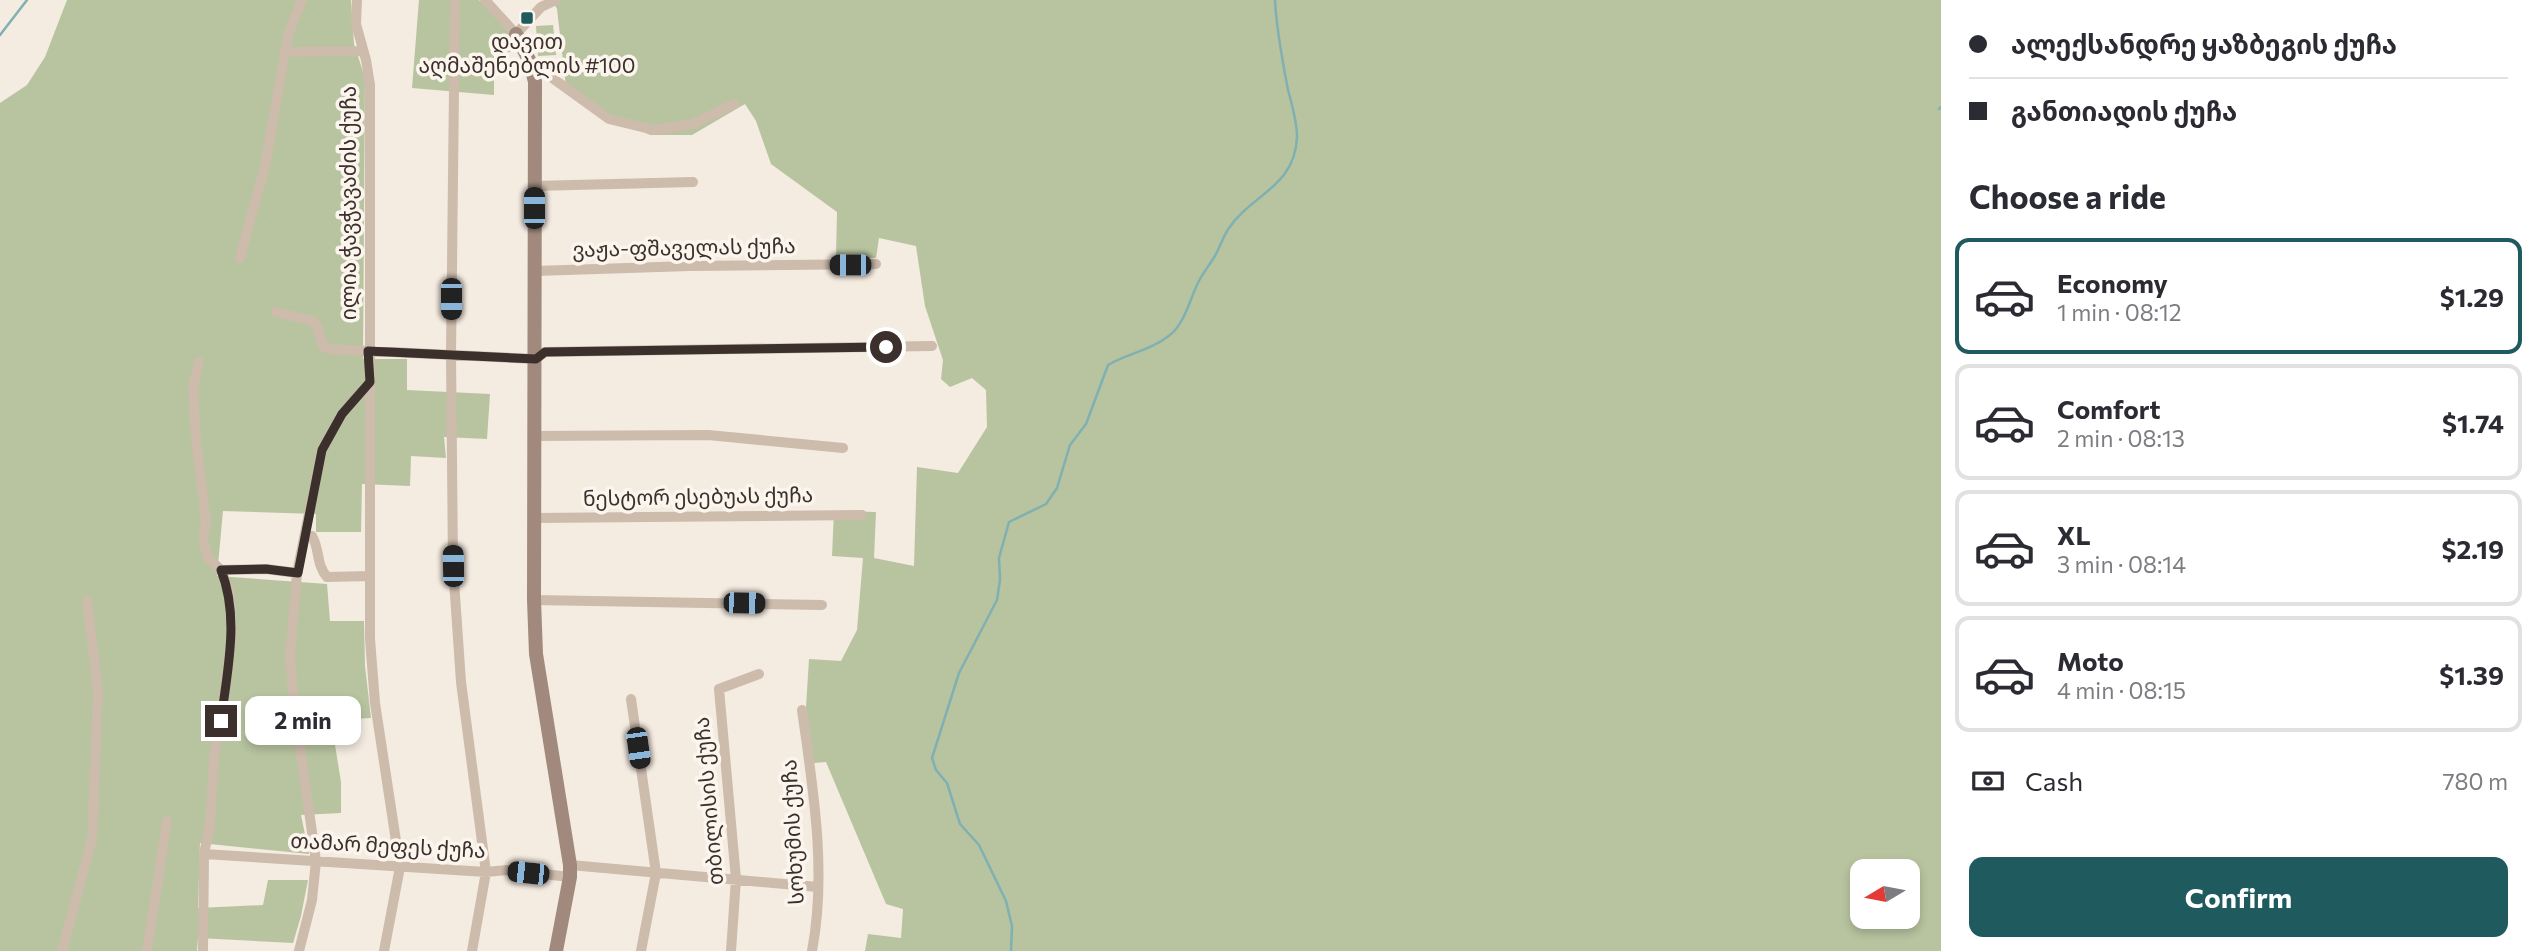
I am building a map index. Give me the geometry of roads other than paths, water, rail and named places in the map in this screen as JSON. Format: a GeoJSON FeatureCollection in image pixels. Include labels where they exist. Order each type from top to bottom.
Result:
{"type":"FeatureCollection","features":[{"type":"Feature","properties":{"kind":"street"},"geometry":{"type":"LineString","coordinates":[[240,258],[265,166],[288,35],[302,0]]}},
{"type":"Feature","properties":{"kind":"street","name":"ილია ჭავჭავაძის ქუჩა"},"geometry":{"type":"LineString","coordinates":[[357,0],[355,24],[370,85],[370,639],[374,703],[400,867],[384,951]]}},
{"type":"Feature","properties":{"kind":"street"},"geometry":{"type":"LineString","coordinates":[[455,0],[451,355],[455,592],[461,682],[486,873],[472,951]]}},
{"type":"Feature","properties":{"kind":"street"},"geometry":{"type":"LineString","coordinates":[[485,0],[516,34],[530,62],[535,82],[536,654],[570,871],[556,951]]}},
{"type":"Feature","properties":{"kind":"street"},"geometry":{"type":"LineString","coordinates":[[516,34],[541,7],[556,0]]}},
{"type":"Feature","properties":{"kind":"street"},"geometry":{"type":"LineString","coordinates":[[284,52],[362,51]]}},
{"type":"Feature","properties":{"kind":"street"},"geometry":{"type":"LineString","coordinates":[[530,62],[609,119],[654,130],[693,124],[734,104]]}},
{"type":"Feature","properties":{"kind":"street"},"geometry":{"type":"LineString","coordinates":[[534,186],[694,182]]}},
{"type":"Feature","properties":{"kind":"street","name":"ვაჟა-ფშაველას ქუჩა"},"geometry":{"type":"LineString","coordinates":[[535,271],[876,264]]}},
{"type":"Feature","properties":{"kind":"street"},"geometry":{"type":"LineString","coordinates":[[276,312],[313,321],[323,346],[329,349],[368,351],[536,359],[545,352],[932,345]]}},
{"type":"Feature","properties":{"kind":"street"},"geometry":{"type":"LineString","coordinates":[[199,362],[193,388],[206,522],[203,540],[208,558],[221,570],[229,590],[232,633],[214,755],[210,824],[204,854],[204,951]]}},
{"type":"Feature","properties":{"kind":"street"},"geometry":{"type":"LineString","coordinates":[[299,951],[312,900],[316,861],[295,714],[290,656],[298,573],[322,450],[342,414],[370,382]]}},
{"type":"Feature","properties":{"kind":"street"},"geometry":{"type":"LineString","coordinates":[[534,436],[708,435],[843,448]]}},
{"type":"Feature","properties":{"kind":"street","name":"ნესტორ ესებუას ქუჩა"},"geometry":{"type":"LineString","coordinates":[[534,518],[862,515]]}},
{"type":"Feature","properties":{"kind":"street"},"geometry":{"type":"LineString","coordinates":[[305,536],[312,536],[316,541],[319,564],[327,577],[370,576]]}},
{"type":"Feature","properties":{"kind":"street"},"geometry":{"type":"LineString","coordinates":[[221,570],[266,569],[298,573]]}},
{"type":"Feature","properties":{"kind":"street"},"geometry":{"type":"LineString","coordinates":[[534,600],[822,605]]}},
{"type":"Feature","properties":{"kind":"street"},"geometry":{"type":"LineString","coordinates":[[62,951],[92,839],[98,691],[87,601]]}},
{"type":"Feature","properties":{"kind":"street","name":"თბილისის ქუჩა"},"geometry":{"type":"LineString","coordinates":[[730,951],[736,879],[719,689],[759,674]]}},
{"type":"Feature","properties":{"kind":"street"},"geometry":{"type":"LineString","coordinates":[[631,699],[656,873],[641,951]]}},
{"type":"Feature","properties":{"kind":"street","name":"სოხუმის ქუჩა"},"geometry":{"type":"LineString","coordinates":[[802,710],[814,792],[818,887],[812,951]]}},
{"type":"Feature","properties":{"kind":"street"},"geometry":{"type":"LineString","coordinates":[[147,951],[167,821]]}},
{"type":"Feature","properties":{"kind":"street","name":"თამარ მეფეს ქუჩა"},"geometry":{"type":"LineString","coordinates":[[204,854],[486,873],[507,870],[656,873],[818,887]]}},
{"type":"Feature","properties":{"kind":"waterway"},"geometry":{"type":"LineString","coordinates":[[0,35],[27,0]]}},
{"type":"Feature","properties":{"kind":"waterway"},"geometry":{"type":"LineString","coordinates":[[1011,951],[1012,926],[1006,901],[979,845],[960,824],[947,783],[936,770],[932,758],[959,673],[997,600],[999,558],[1009,522],[1046,504],[1057,488],[1070,445],[1086,424],[1108,365],[1155,345],[1175,330],[1229,228],[1238,216],[1281,179],[1289,168],[1297,131],[1282,57],[1275,0]]}},
{"type":"Feature","properties":{"kind":"place","name":"დავით აღმაშენებლის #100"},"geometry":{"type":"Point","coordinates":[527,18]}}]}
